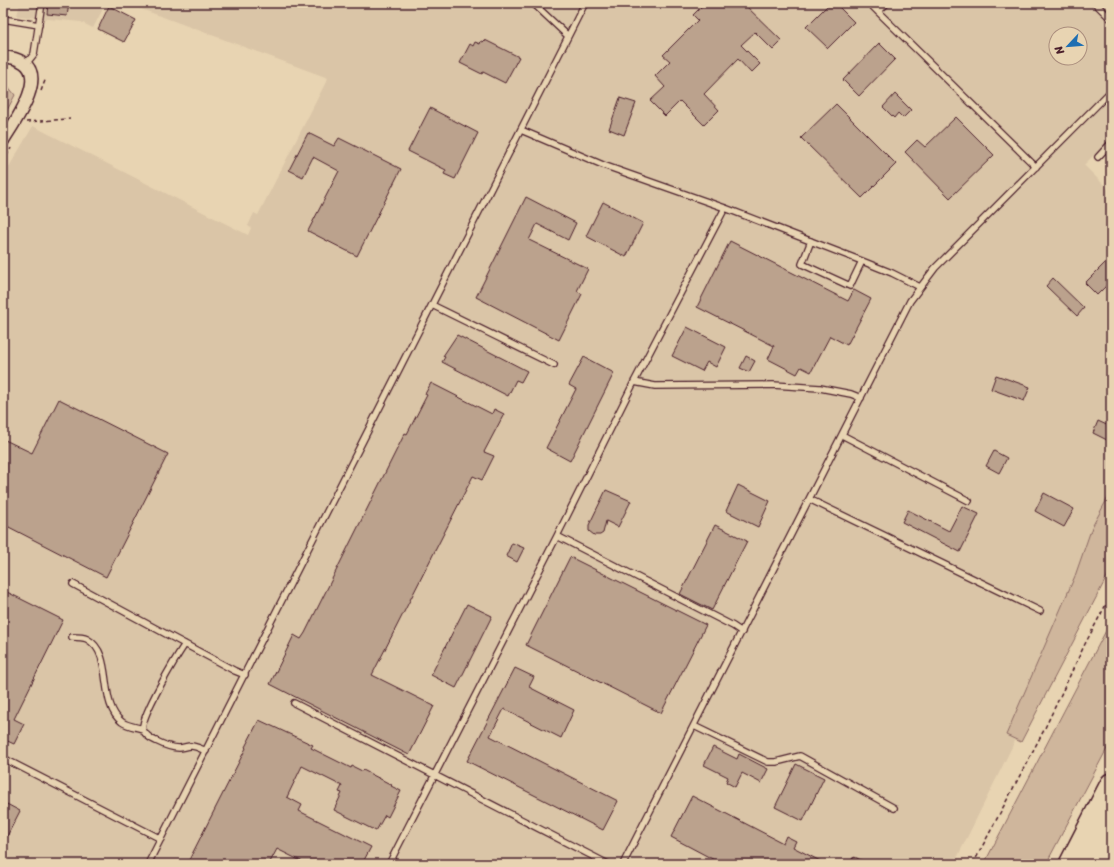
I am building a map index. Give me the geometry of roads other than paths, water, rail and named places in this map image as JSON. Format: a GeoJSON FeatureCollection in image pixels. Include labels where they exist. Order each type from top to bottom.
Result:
{"type":"FeatureCollection","features":[{"type":"Feature","properties":{"kind":"highway"},"geometry":{"type":"LineString","coordinates":[[1070,864],[1111,784]]}},
{"type":"Feature","properties":{"kind":"highway"},"geometry":{"type":"LineString","coordinates":[[1090,864],[1111,822]]}},
{"type":"Feature","properties":{"kind":"street"},"geometry":{"type":"LineString","coordinates":[[3,57],[18,59],[26,64],[30,71],[32,82],[22,109],[3,141]]}},
{"type":"Feature","properties":{"kind":"lane"},"geometry":{"type":"LineString","coordinates":[[26,64],[34,54],[42,3]]}},
{"type":"Feature","properties":{"kind":"lane"},"geometry":{"type":"LineString","coordinates":[[533,3],[568,36]]}},
{"type":"Feature","properties":{"kind":"lane"},"geometry":{"type":"LineString","coordinates":[[148,864],[585,3]]}},
{"type":"Feature","properties":{"kind":"lane"},"geometry":{"type":"LineString","coordinates":[[869,3],[1036,167]]}},
{"type":"Feature","properties":{"kind":"lane"},"geometry":{"type":"LineString","coordinates":[[878,12],[887,3]]}},
{"type":"Feature","properties":{"kind":"lane"},"geometry":{"type":"LineString","coordinates":[[1095,3],[1111,19]]}},
{"type":"Feature","properties":{"kind":"lane"},"geometry":{"type":"LineString","coordinates":[[3,19],[39,25]]}},
{"type":"Feature","properties":{"kind":"lane"},"geometry":{"type":"LineString","coordinates":[[623,864],[910,301],[935,268],[1111,91]]}},
{"type":"Feature","properties":{"kind":"lane"},"geometry":{"type":"LineString","coordinates":[[521,130],[603,165],[725,208],[862,261],[892,273],[920,287]]}},
{"type":"Feature","properties":{"kind":"lane"},"geometry":{"type":"LineString","coordinates":[[1098,157],[1111,143]]}},
{"type":"Feature","properties":{"kind":"lane"},"geometry":{"type":"LineString","coordinates":[[389,864],[634,382],[725,208]]}},
{"type":"Feature","properties":{"kind":"lane"},"geometry":{"type":"LineString","coordinates":[[811,241],[802,264],[850,286],[862,261]]}},
{"type":"Feature","properties":{"kind":"lane"},"geometry":{"type":"LineString","coordinates":[[432,305],[554,365]]}},
{"type":"Feature","properties":{"kind":"lane"},"geometry":{"type":"LineString","coordinates":[[634,382],[655,386],[773,385],[820,388],[851,394],[861,398]]}},
{"type":"Feature","properties":{"kind":"lane"},"geometry":{"type":"LineString","coordinates":[[842,435],[969,501]]}},
{"type":"Feature","properties":{"kind":"lane"},"geometry":{"type":"LineString","coordinates":[[809,499],[1040,611]]}},
{"type":"Feature","properties":{"kind":"lane"},"geometry":{"type":"LineString","coordinates":[[557,536],[734,626],[742,632]]}},
{"type":"Feature","properties":{"kind":"lane"},"geometry":{"type":"LineString","coordinates":[[73,584],[244,675]]}},
{"type":"Feature","properties":{"kind":"lane"},"geometry":{"type":"LineString","coordinates":[[72,637],[86,638],[95,645],[102,659],[109,701],[114,713],[123,723],[143,729]]}},
{"type":"Feature","properties":{"kind":"lane"},"geometry":{"type":"LineString","coordinates":[[185,644],[175,658],[151,705],[144,721],[143,729],[146,734],[156,741],[177,748],[191,746],[206,751]]}},
{"type":"Feature","properties":{"kind":"lane"},"geometry":{"type":"LineString","coordinates":[[294,703],[608,864]]}},
{"type":"Feature","properties":{"kind":"lane"},"geometry":{"type":"LineString","coordinates":[[694,726],[768,762],[776,762],[800,756],[894,808]]}},
{"type":"Feature","properties":{"kind":"lane"},"geometry":{"type":"LineString","coordinates":[[3,758],[161,839]]}}]}
